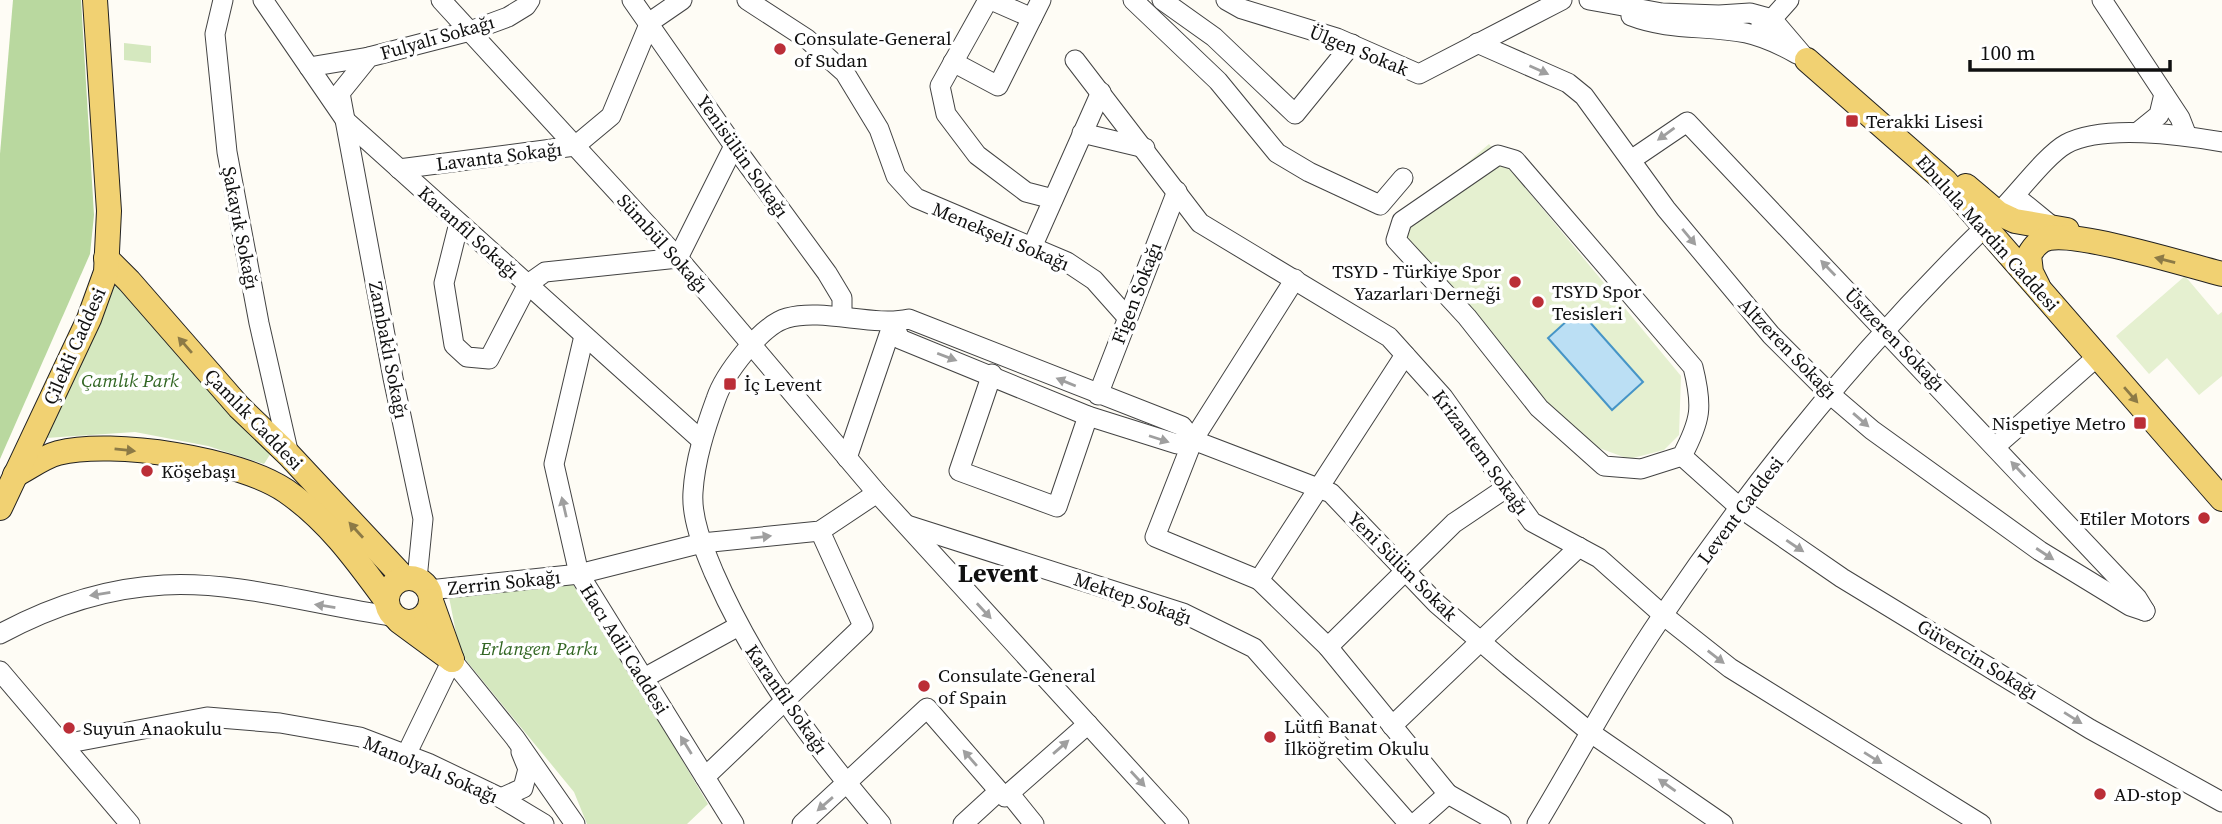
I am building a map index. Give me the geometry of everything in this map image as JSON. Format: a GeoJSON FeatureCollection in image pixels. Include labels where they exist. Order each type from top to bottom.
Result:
{"type":"FeatureCollection","features":[{"type":"Feature","properties":{"kind":"main road","name":"Çilekli Caddesi"},"geometry":{"type":"LineString","coordinates":[[0,508],[8,476],[89,319],[106,272],[109,211],[95,0]]}},
{"type":"Feature","properties":{"kind":"main road","name":"Ebulula Mardin Caddesi"},"geometry":{"type":"LineString","coordinates":[[1807,60],[1928,163],[1962,183],[2039,287],[2222,499]]}},
{"type":"Feature","properties":{"kind":"main road"},"geometry":{"type":"LineString","coordinates":[[1991,220],[2054,227],[2107,245],[2222,274]]}},
{"type":"Feature","properties":{"kind":"main road"},"geometry":{"type":"LineString","coordinates":[[2039,287],[2028,262],[2035,247],[2042,241],[2059,237],[2107,245]]}},
{"type":"Feature","properties":{"kind":"main road","name":"Çamlık Caddesi"},"geometry":{"type":"LineString","coordinates":[[106,258],[130,281],[239,407],[420,587],[452,660]]}},
{"type":"Feature","properties":{"kind":"main road"},"geometry":{"type":"LineString","coordinates":[[26,438],[47,451],[57,453]]}},
{"type":"Feature","properties":{"kind":"main road","name":"Çamlık Caddesi"},"geometry":{"type":"LineString","coordinates":[[8,476],[57,453],[104,448],[197,458],[259,478],[284,490],[318,517],[347,547],[393,612],[452,660]]}},
{"type":"Feature","properties":{"kind":"main road"},"geometry":{"type":"LineString","coordinates":[[420,587],[420,620],[406,623],[393,612],[389,589],[420,587]]}},
{"type":"Feature","properties":{"kind":"street","name":"Şakayık Sokağı"},"geometry":{"type":"LineString","coordinates":[[223,0],[215,34],[227,152],[259,323],[289,455]]}},
{"type":"Feature","properties":{"kind":"street","name":"Karanfil Sokağı"},"geometry":{"type":"LineString","coordinates":[[263,0],[346,121],[701,440]]}},
{"type":"Feature","properties":{"kind":"street","name":"Sümbül Sokağı"},"geometry":{"type":"LineString","coordinates":[[441,0],[678,258],[877,493],[1180,824]]}},
{"type":"Feature","properties":{"kind":"street","name":"Fulyalı Sokağı"},"geometry":{"type":"LineString","coordinates":[[346,121],[340,93],[369,57],[470,31],[508,16],[526,6],[530,0]]}},
{"type":"Feature","properties":{"kind":"street","name":"Yenisülün Sokağı"},"geometry":{"type":"LineString","coordinates":[[632,0],[827,273],[842,298],[842,316]]}},
{"type":"Feature","properties":{"kind":"street"},"geometry":{"type":"LineString","coordinates":[[650,22],[682,0]]}},
{"type":"Feature","properties":{"kind":"street","name":"Menekşeli Sokağı"},"geometry":{"type":"LineString","coordinates":[[747,0],[807,39],[845,73],[879,129],[896,176],[916,198],[1033,245],[1094,280],[1126,316]]}},
{"type":"Feature","properties":{"kind":"street"},"geometry":{"type":"LineString","coordinates":[[1032,18],[990,0],[940,86],[946,114],[977,155],[1026,192],[1053,199]]}},
{"type":"Feature","properties":{"kind":"street"},"geometry":{"type":"LineString","coordinates":[[953,62],[998,86],[1041,0]]}},
{"type":"Feature","properties":{"kind":"street"},"geometry":{"type":"LineString","coordinates":[[1162,0],[1214,37],[1295,114],[1352,44]]}},
{"type":"Feature","properties":{"kind":"street","name":"Ülgen Sokak"},"geometry":{"type":"LineString","coordinates":[[1226,0],[1242,9],[1352,44],[1419,74],[1562,0]]}},
{"type":"Feature","properties":{"kind":"street"},"geometry":{"type":"LineString","coordinates":[[1589,0],[1724,8],[1772,19],[1807,60]]}},
{"type":"Feature","properties":{"kind":"street","name":"Ebulula Mardin Caddesi"},"geometry":{"type":"LineString","coordinates":[[1589,0],[1656,26],[1740,33],[1782,45],[1807,60]]}},
{"type":"Feature","properties":{"kind":"street"},"geometry":{"type":"LineString","coordinates":[[1704,0],[1724,8],[1740,33],[1772,19],[1789,0]]}},
{"type":"Feature","properties":{"kind":"street"},"geometry":{"type":"LineString","coordinates":[[2102,0],[2164,94],[2187,136]]}},
{"type":"Feature","properties":{"kind":"street"},"geometry":{"type":"LineString","coordinates":[[1139,4],[1217,81],[1277,153],[1309,172],[1380,205],[1403,178]]}},
{"type":"Feature","properties":{"kind":"street","name":"Lavanta Sokağı"},"geometry":{"type":"LineString","coordinates":[[399,169],[575,146],[611,116],[650,22]]}},
{"type":"Feature","properties":{"kind":"street","name":"Altzeren Sokağı"},"geometry":{"type":"LineString","coordinates":[[1477,43],[1568,83],[1584,96],[1666,209],[1771,335],[1831,395],[1872,430],[2040,551],[2130,606],[2145,611]]}},
{"type":"Feature","properties":{"kind":"street"},"geometry":{"type":"LineString","coordinates":[[309,67],[369,57]]}},
{"type":"Feature","properties":{"kind":"street","name":"Krizantem Sokağı"},"geometry":{"type":"LineString","coordinates":[[1075,60],[1200,223],[1388,337],[1443,397],[1532,522],[1599,558],[1662,615],[1730,668],[1981,824]]}},
{"type":"Feature","properties":{"kind":"street"},"geometry":{"type":"LineString","coordinates":[[1033,245],[1101,92]]}},
{"type":"Feature","properties":{"kind":"street"},"geometry":{"type":"LineString","coordinates":[[2138,132],[2159,115],[2164,94]]}},
{"type":"Feature","properties":{"kind":"street","name":"Zambaklı Sokağı"},"geometry":{"type":"LineString","coordinates":[[346,121],[393,378],[424,519],[420,587]]}},
{"type":"Feature","properties":{"kind":"street","name":"Üstzeren Sokağı"},"geometry":{"type":"LineString","coordinates":[[1631,160],[1687,122],[1996,446],[2137,598],[2145,611]]}},
{"type":"Feature","properties":{"kind":"street","name":"Levent Caddesi"},"geometry":{"type":"LineString","coordinates":[[1537,824],[1662,615],[1739,508],[1887,330],[2067,144],[2138,132],[2222,142]]}},
{"type":"Feature","properties":{"kind":"street"},"geometry":{"type":"LineString","coordinates":[[1082,133],[1145,148]]}},
{"type":"Feature","properties":{"kind":"street"},"geometry":{"type":"LineString","coordinates":[[459,223],[444,283],[454,345],[467,357],[489,359],[528,284],[545,272],[678,258],[734,146]]}},
{"type":"Feature","properties":{"kind":"street"},"geometry":{"type":"LineString","coordinates":[[1498,155],[1515,160],[1693,368],[1702,400],[1698,427],[1682,456],[1641,469],[1604,466],[1539,408],[1467,317],[1396,240],[1402,221],[1498,155]]}},
{"type":"Feature","properties":{"kind":"street","name":"Figen Sokağı"},"geometry":{"type":"LineString","coordinates":[[1098,395],[1126,316],[1177,191]]}},
{"type":"Feature","properties":{"kind":"street"},"geometry":{"type":"LineString","coordinates":[[2015,196],[2054,227]]}},
{"type":"Feature","properties":{"kind":"street"},"geometry":{"type":"LineString","coordinates":[[1295,279],[1193,440],[1155,537],[1259,580],[1328,647],[1448,794],[1501,824]]}},
{"type":"Feature","properties":{"kind":"street"},"geometry":{"type":"LineString","coordinates":[[751,343],[787,318],[842,316],[893,323],[909,319],[1182,426],[1193,440]]}},
{"type":"Feature","properties":{"kind":"street"},"geometry":{"type":"LineString","coordinates":[[893,323],[900,339],[992,374],[1088,416],[1177,444],[1193,440]]}},
{"type":"Feature","properties":{"kind":"street"},"geometry":{"type":"LineString","coordinates":[[847,458],[893,323]]}},
{"type":"Feature","properties":{"kind":"street","name":"Hacı Adil Caddesi"},"geometry":{"type":"LineString","coordinates":[[584,336],[554,464],[579,574],[734,824]]}},
{"type":"Feature","properties":{"kind":"street","name":"Karanfil Sokağı"},"geometry":{"type":"LineString","coordinates":[[751,343],[720,387],[701,440],[692,494],[702,543],[737,627],[785,703],[881,824]]}},
{"type":"Feature","properties":{"kind":"street"},"geometry":{"type":"LineString","coordinates":[[1259,580],[1405,355]]}},
{"type":"Feature","properties":{"kind":"street"},"geometry":{"type":"LineString","coordinates":[[1996,446],[2098,356]]}},
{"type":"Feature","properties":{"kind":"street"},"geometry":{"type":"LineString","coordinates":[[992,374],[960,471],[1057,507],[1088,416]]}},
{"type":"Feature","properties":{"kind":"street","name":"Yeni Sülün Sokak"},"geometry":{"type":"LineString","coordinates":[[1193,440],[1331,493],[1436,603],[1481,642],[1591,733],[1714,821]]}},
{"type":"Feature","properties":{"kind":"street","name":"Güvercin Sokağı"},"geometry":{"type":"LineString","coordinates":[[1682,456],[1739,508],[1842,578],[2100,734],[2222,802]]}},
{"type":"Feature","properties":{"kind":"street"},"geometry":{"type":"LineString","coordinates":[[1328,647],[1454,523],[1506,488]]}},
{"type":"Feature","properties":{"kind":"street"},"geometry":{"type":"LineString","coordinates":[[705,777],[863,626],[820,531],[877,493]]}},
{"type":"Feature","properties":{"kind":"street","name":"Mektep Sokağı"},"geometry":{"type":"LineString","coordinates":[[906,524],[1183,613],[1254,648],[1412,824],[1448,794]]}},
{"type":"Feature","properties":{"kind":"street","name":"Zerrin Sokağı"},"geometry":{"type":"LineString","coordinates":[[420,587],[579,574],[702,543],[820,531]]}},
{"type":"Feature","properties":{"kind":"street"},"geometry":{"type":"LineString","coordinates":[[1392,726],[1579,547]]}},
{"type":"Feature","properties":{"kind":"street"},"geometry":{"type":"LineString","coordinates":[[0,634],[27,619],[89,596],[164,585],[232,589],[393,612]]}},
{"type":"Feature","properties":{"kind":"street"},"geometry":{"type":"LineString","coordinates":[[644,678],[737,627]]}},
{"type":"Feature","properties":{"kind":"street"},"geometry":{"type":"LineString","coordinates":[[406,755],[452,660]]}},
{"type":"Feature","properties":{"kind":"street","name":"Çamlık Caddesi"},"geometry":{"type":"LineString","coordinates":[[452,660],[515,738],[575,824]]}},
{"type":"Feature","properties":{"kind":"street"},"geometry":{"type":"LineString","coordinates":[[0,671],[130,824]]}},
{"type":"Feature","properties":{"kind":"street"},"geometry":{"type":"LineString","coordinates":[[802,824],[927,708],[1034,824]]}},
{"type":"Feature","properties":{"kind":"street","name":"Manolyalı Sokağı"},"geometry":{"type":"LineString","coordinates":[[64,744],[207,717],[280,723],[360,737],[501,798],[544,824]]}},
{"type":"Feature","properties":{"kind":"street"},"geometry":{"type":"LineString","coordinates":[[963,824],[1088,724]]}},
{"type":"Feature","properties":{"kind":"street"},"geometry":{"type":"LineString","coordinates":[[501,798],[523,788],[528,769],[515,738]]}},
{"type":"Feature","properties":{"kind":"green space"},"geometry":{"type":"Polygon","coordinates":[[[13,0],[81,0],[94,215],[90,254],[0,459],[0,154],[13,0]]]}},
{"type":"Feature","properties":{"kind":"green space"},"geometry":{"type":"Polygon","coordinates":[[[124,43],[151,46],[151,63],[124,60],[124,43]]]}},
{"type":"Feature","properties":{"kind":"green space","name":"TSYD Spor Tesisleri"},"geometry":{"type":"Polygon","coordinates":[[[1489,144],[1681,376],[1679,435],[1664,450],[1629,459],[1591,445],[1535,391],[1392,228],[1489,144]]]}},
{"type":"Feature","properties":{"kind":"green space"},"geometry":{"type":"Polygon","coordinates":[[[2185,276],[2218,315],[2222,312],[2222,376],[2199,395],[2167,358],[2149,374],[2116,336],[2185,276]]]}},
{"type":"Feature","properties":{"kind":"green space","name":"Çamlık Park"},"geometry":{"type":"Polygon","coordinates":[[[118,279],[210,391],[271,453],[264,464],[208,446],[135,432],[46,438],[118,279]]]}},
{"type":"Feature","properties":{"kind":"green space","name":"Erlangen Parkı"},"geometry":{"type":"Polygon","coordinates":[[[570,580],[639,687],[708,804],[687,824],[587,824],[574,792],[460,653],[449,597],[570,580]]]}},
{"type":"Feature","properties":{"kind":"water"},"geometry":{"type":"Polygon","coordinates":[[[1579,310],[1643,382],[1612,410],[1548,338],[1579,310]]]}},
{"type":"Feature","properties":{"kind":"place","name":"Consulate-General of Sudan"},"geometry":{"type":"Point","coordinates":[780,49]}},
{"type":"Feature","properties":{"kind":"place","name":"Terakki Lisesi"},"geometry":{"type":"Point","coordinates":[1852,121]}},
{"type":"Feature","properties":{"kind":"place","name":"TSYD - Türkiye Spor Yazarları Derneği"},"geometry":{"type":"Point","coordinates":[1515,282]}},
{"type":"Feature","properties":{"kind":"place","name":"TSYD Spor Tesisleri"},"geometry":{"type":"Point","coordinates":[1538,302]}},
{"type":"Feature","properties":{"kind":"place","name":"İç Levent"},"geometry":{"type":"Point","coordinates":[730,384]}},
{"type":"Feature","properties":{"kind":"place","name":"Nispetiye Metro"},"geometry":{"type":"Point","coordinates":[2140,423]}},
{"type":"Feature","properties":{"kind":"place","name":"Köşebaşı"},"geometry":{"type":"Point","coordinates":[147,471]}},
{"type":"Feature","properties":{"kind":"place","name":"Etiler Motors"},"geometry":{"type":"Point","coordinates":[2204,518]}},
{"type":"Feature","properties":{"kind":"place","name":"Consulate-General of Spain"},"geometry":{"type":"Point","coordinates":[924,686]}},
{"type":"Feature","properties":{"kind":"place","name":"Suyun Anaokulu"},"geometry":{"type":"Point","coordinates":[69,728]}},
{"type":"Feature","properties":{"kind":"place","name":"Lütfi Banat İlköğretim Okulu"},"geometry":{"type":"Point","coordinates":[1270,737]}},
{"type":"Feature","properties":{"kind":"place","name":"AD-stop"},"geometry":{"type":"Point","coordinates":[2100,794]}},
{"type":"Feature","properties":{"kind":"district","name":"Levent"},"geometry":{"type":"Point","coordinates":[998,573]}}]}
